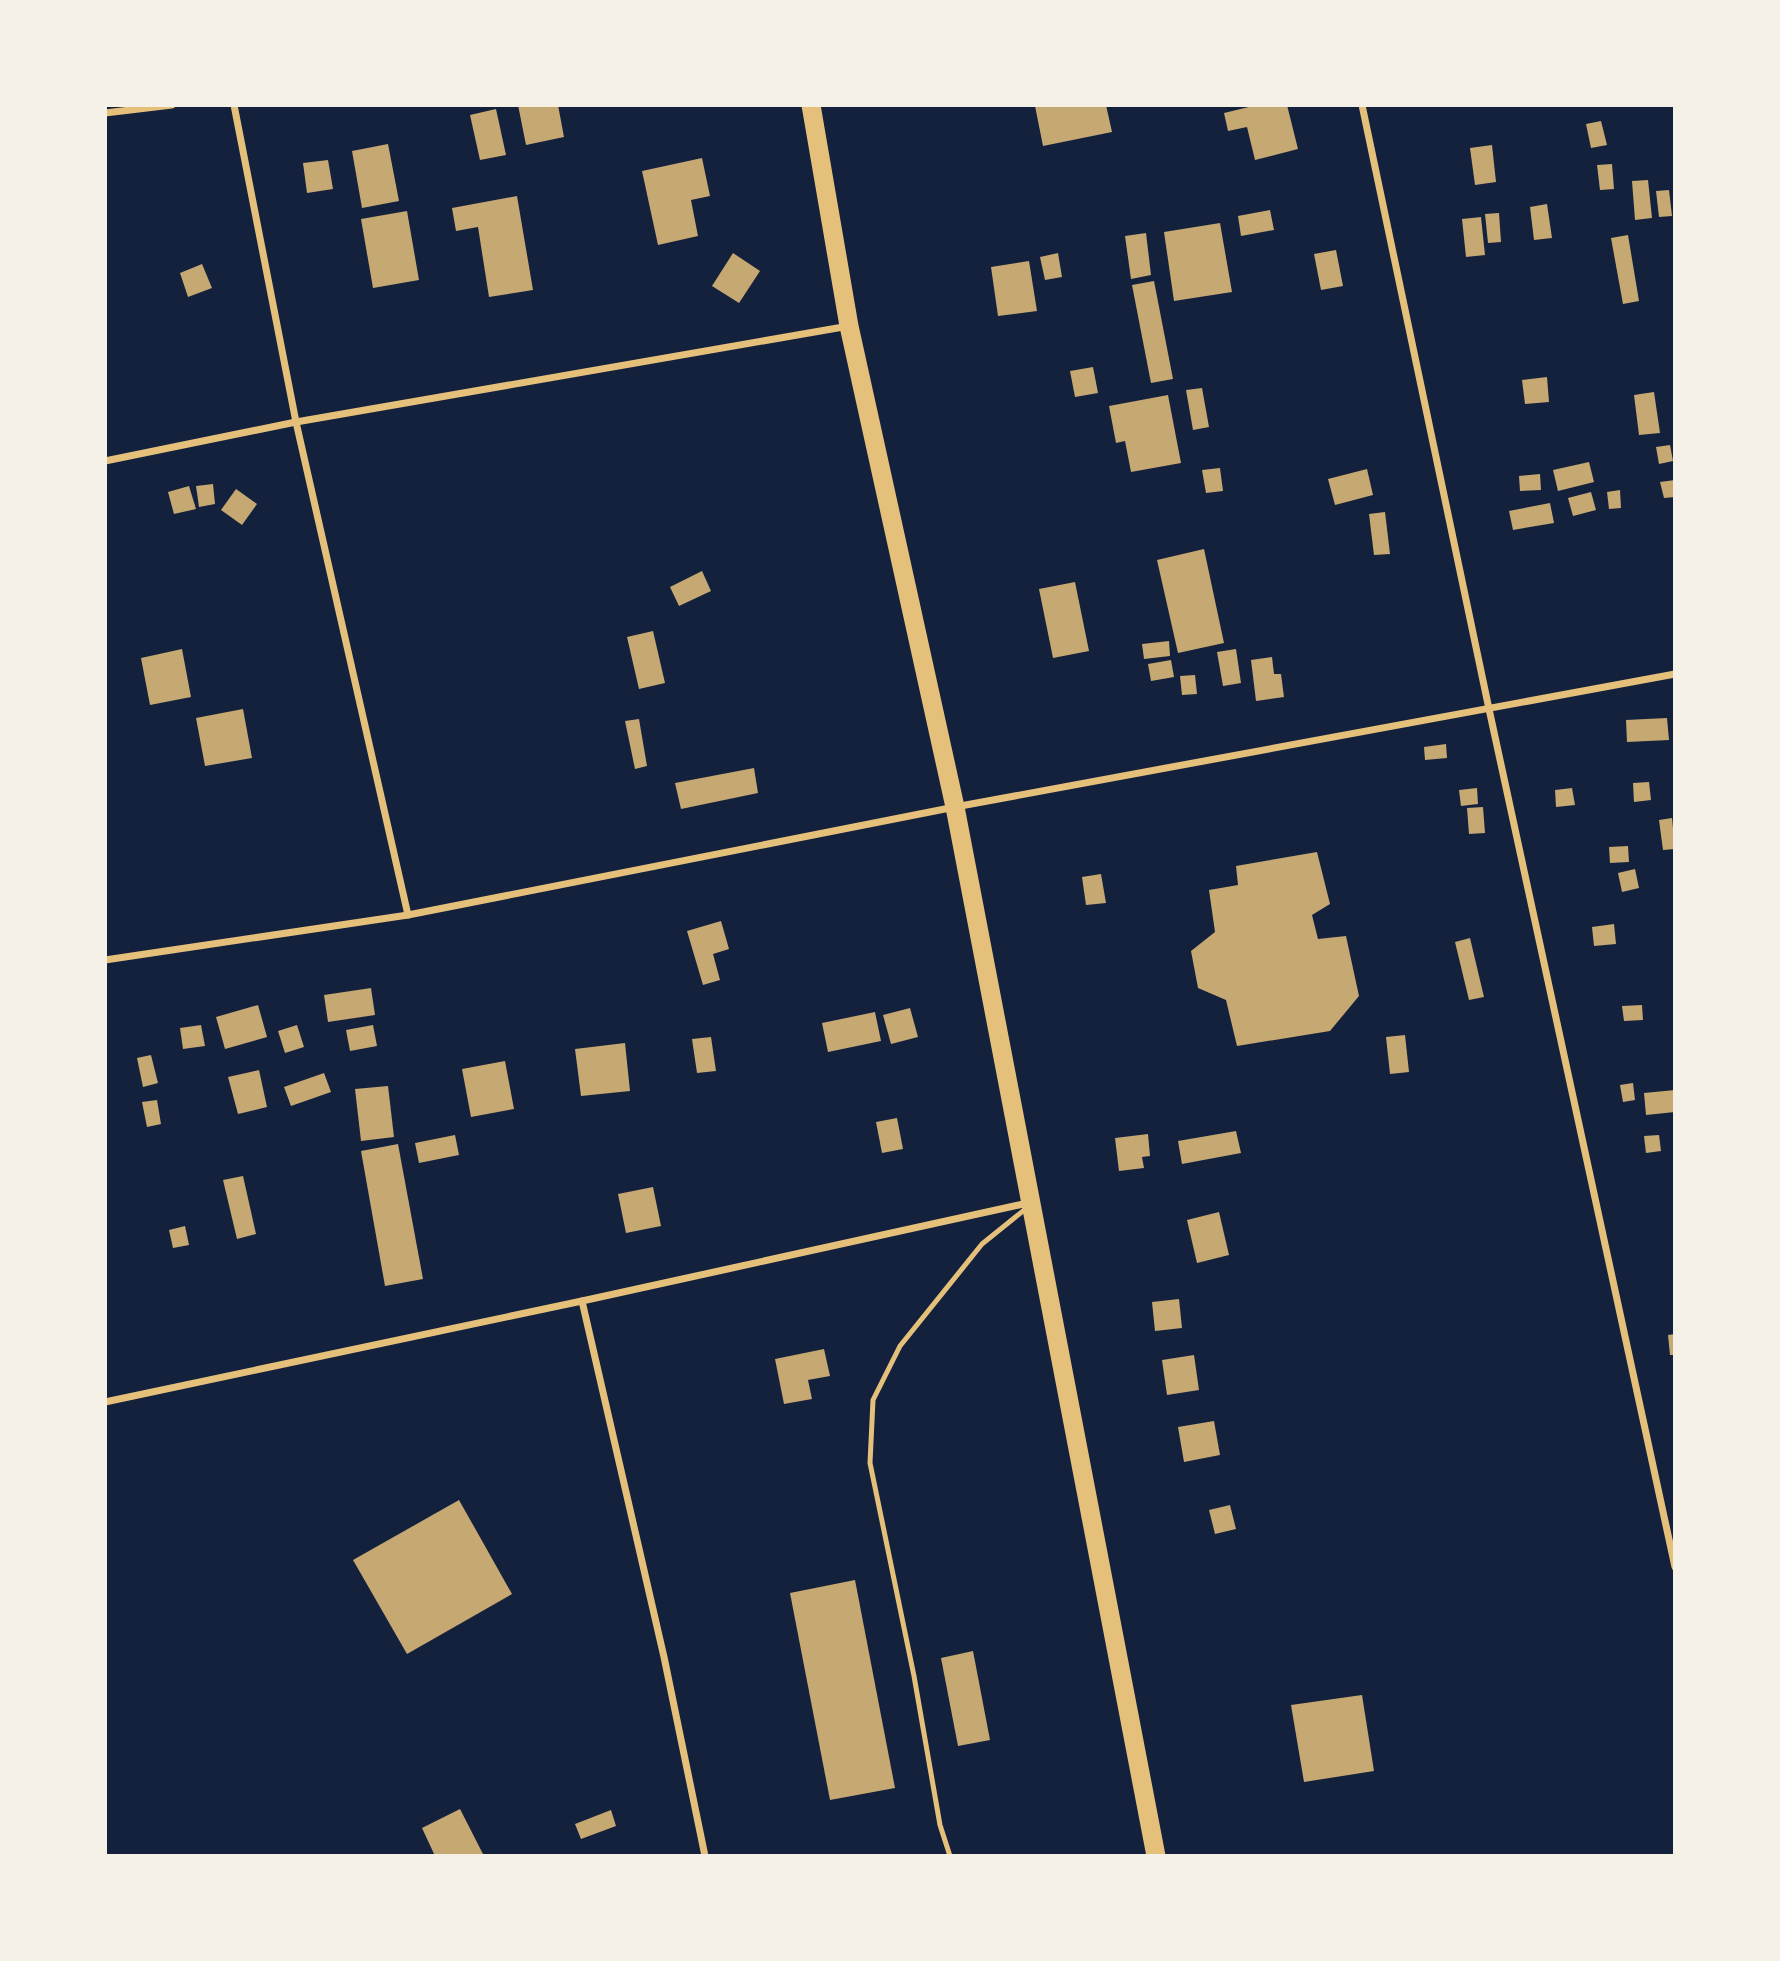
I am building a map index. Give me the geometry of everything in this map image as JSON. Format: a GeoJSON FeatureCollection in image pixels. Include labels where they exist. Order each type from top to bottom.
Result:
{"type":"FeatureCollection","features":[{"type":"Feature","properties":{"kind":"highway"},"geometry":{"type":"LineString","coordinates":[[811,105],[849,326],[955,807],[1156,1856]]}},
{"type":"Feature","properties":{"kind":"street"},"geometry":{"type":"LineString","coordinates":[[105,113],[172,105]]}},
{"type":"Feature","properties":{"kind":"street"},"geometry":{"type":"LineString","coordinates":[[234,105],[296,422],[408,915]]}},
{"type":"Feature","properties":{"kind":"street"},"geometry":{"type":"LineString","coordinates":[[1362,105],[1489,709],[1675,1567]]}},
{"type":"Feature","properties":{"kind":"street"},"geometry":{"type":"LineString","coordinates":[[105,461],[296,422],[849,326]]}},
{"type":"Feature","properties":{"kind":"street"},"geometry":{"type":"LineString","coordinates":[[105,960],[408,915],[955,807],[1675,674]]}},
{"type":"Feature","properties":{"kind":"street"},"geometry":{"type":"LineString","coordinates":[[105,1402],[1030,1204]]}},
{"type":"Feature","properties":{"kind":"street"},"geometry":{"type":"LineString","coordinates":[[582,1301],[664,1657],[705,1856]]}},
{"type":"Feature","properties":{"kind":"lane"},"geometry":{"type":"LineString","coordinates":[[950,1856],[940,1825],[914,1676],[870,1463],[873,1400],[900,1346],[982,1244],[1030,1204]]}},
{"type":"Feature","properties":{"kind":"building"},"geometry":{"type":"Polygon","coordinates":[[[518,105],[558,105],[564,137],[526,145],[518,105]]]}},
{"type":"Feature","properties":{"kind":"building"},"geometry":{"type":"Polygon","coordinates":[[[1106,105],[1112,132],[1043,146],[1035,106],[1106,105]]]}},
{"type":"Feature","properties":{"kind":"building"},"geometry":{"type":"Polygon","coordinates":[[[1257,105],[1287,105],[1298,149],[1255,160],[1247,127],[1228,131],[1224,113],[1257,105]]]}},
{"type":"Feature","properties":{"kind":"building"},"geometry":{"type":"Polygon","coordinates":[[[496,109],[506,155],[480,160],[470,115],[496,109]]]}},
{"type":"Feature","properties":{"kind":"building"},"geometry":{"type":"Polygon","coordinates":[[[1601,121],[1607,145],[1591,148],[1586,124],[1601,121]]]}},
{"type":"Feature","properties":{"kind":"building"},"geometry":{"type":"Polygon","coordinates":[[[388,144],[399,201],[362,208],[352,151],[388,144]]]}},
{"type":"Feature","properties":{"kind":"building"},"geometry":{"type":"Polygon","coordinates":[[[1492,145],[1496,182],[1475,185],[1470,148],[1492,145]]]}},
{"type":"Feature","properties":{"kind":"building"},"geometry":{"type":"Polygon","coordinates":[[[702,158],[710,196],[691,200],[698,236],[658,245],[642,171],[702,158]]]}},
{"type":"Feature","properties":{"kind":"building"},"geometry":{"type":"Polygon","coordinates":[[[328,160],[333,189],[307,193],[303,163],[328,160]]]}},
{"type":"Feature","properties":{"kind":"building"},"geometry":{"type":"Polygon","coordinates":[[[1612,164],[1614,189],[1600,190],[1597,165],[1612,164]]]}},
{"type":"Feature","properties":{"kind":"building"},"geometry":{"type":"Polygon","coordinates":[[[1648,180],[1652,218],[1635,220],[1632,181],[1648,180]]]}},
{"type":"Feature","properties":{"kind":"building"},"geometry":{"type":"Polygon","coordinates":[[[1669,190],[1672,216],[1659,217],[1656,191],[1669,190]]]}},
{"type":"Feature","properties":{"kind":"building"},"geometry":{"type":"Polygon","coordinates":[[[517,196],[533,290],[489,297],[478,227],[456,231],[452,208],[517,196]]]}},
{"type":"Feature","properties":{"kind":"building"},"geometry":{"type":"Polygon","coordinates":[[[1547,204],[1552,238],[1534,240],[1530,207],[1547,204]]]}},
{"type":"Feature","properties":{"kind":"building"},"geometry":{"type":"Polygon","coordinates":[[[1270,210],[1274,230],[1241,236],[1238,216],[1270,210]]]}},
{"type":"Feature","properties":{"kind":"building"},"geometry":{"type":"Polygon","coordinates":[[[407,211],[419,280],[373,288],[361,219],[407,211]]]}},
{"type":"Feature","properties":{"kind":"building"},"geometry":{"type":"Polygon","coordinates":[[[1499,213],[1501,242],[1488,243],[1485,214],[1499,213]]]}},
{"type":"Feature","properties":{"kind":"building"},"geometry":{"type":"Polygon","coordinates":[[[1481,217],[1485,255],[1466,257],[1462,219],[1481,217]]]}},
{"type":"Feature","properties":{"kind":"building"},"geometry":{"type":"Polygon","coordinates":[[[1220,223],[1232,292],[1174,301],[1164,232],[1220,223]]]}},
{"type":"Feature","properties":{"kind":"building"},"geometry":{"type":"Polygon","coordinates":[[[1146,233],[1151,275],[1131,279],[1125,236],[1146,233]]]}},
{"type":"Feature","properties":{"kind":"building"},"geometry":{"type":"Polygon","coordinates":[[[1628,235],[1639,301],[1623,304],[1611,238],[1628,235]]]}},
{"type":"Feature","properties":{"kind":"building"},"geometry":{"type":"Polygon","coordinates":[[[1336,250],[1343,286],[1321,290],[1314,254],[1336,250]]]}},
{"type":"Feature","properties":{"kind":"building"},"geometry":{"type":"Polygon","coordinates":[[[733,253],[760,271],[739,303],[712,286],[733,253]]]}},
{"type":"Feature","properties":{"kind":"building"},"geometry":{"type":"Polygon","coordinates":[[[1058,253],[1062,277],[1045,280],[1040,257],[1058,253]]]}},
{"type":"Feature","properties":{"kind":"building"},"geometry":{"type":"Polygon","coordinates":[[[1029,261],[1037,311],[998,316],[991,267],[1029,261]]]}},
{"type":"Feature","properties":{"kind":"building"},"geometry":{"type":"Polygon","coordinates":[[[202,264],[212,288],[188,297],[180,273],[202,264]]]}},
{"type":"Feature","properties":{"kind":"building"},"geometry":{"type":"Polygon","coordinates":[[[1154,281],[1173,379],[1151,383],[1132,285],[1154,281]]]}},
{"type":"Feature","properties":{"kind":"building"},"geometry":{"type":"Polygon","coordinates":[[[1093,367],[1098,393],[1075,397],[1070,371],[1093,367]]]}},
{"type":"Feature","properties":{"kind":"building"},"geometry":{"type":"Polygon","coordinates":[[[1547,377],[1549,402],[1525,404],[1522,380],[1547,377]]]}},
{"type":"Feature","properties":{"kind":"building"},"geometry":{"type":"Polygon","coordinates":[[[1202,388],[1209,427],[1193,430],[1186,390],[1202,388]]]}},
{"type":"Feature","properties":{"kind":"building"},"geometry":{"type":"Polygon","coordinates":[[[1654,392],[1660,433],[1639,435],[1634,395],[1654,392]]]}},
{"type":"Feature","properties":{"kind":"building"},"geometry":{"type":"Polygon","coordinates":[[[1168,395],[1181,463],[1131,472],[1125,441],[1116,443],[1109,406],[1168,395]]]}},
{"type":"Feature","properties":{"kind":"building"},"geometry":{"type":"Polygon","coordinates":[[[1670,445],[1673,461],[1659,464],[1656,447],[1670,445]]]}},
{"type":"Feature","properties":{"kind":"building"},"geometry":{"type":"Polygon","coordinates":[[[1589,462],[1594,482],[1558,491],[1553,470],[1589,462]]]}},
{"type":"Feature","properties":{"kind":"building"},"geometry":{"type":"Polygon","coordinates":[[[1220,468],[1223,491],[1206,493],[1202,470],[1220,468]]]}},
{"type":"Feature","properties":{"kind":"building"},"geometry":{"type":"Polygon","coordinates":[[[1367,469],[1373,495],[1335,505],[1328,479],[1367,469]]]}},
{"type":"Feature","properties":{"kind":"building"},"geometry":{"type":"Polygon","coordinates":[[[1540,474],[1541,490],[1520,491],[1519,476],[1540,474]]]}},
{"type":"Feature","properties":{"kind":"building"},"geometry":{"type":"Polygon","coordinates":[[[1675,480],[1675,497],[1664,498],[1660,482],[1675,480]]]}},
{"type":"Feature","properties":{"kind":"building"},"geometry":{"type":"Polygon","coordinates":[[[213,484],[215,504],[199,507],[196,486],[213,484]]]}},
{"type":"Feature","properties":{"kind":"building"},"geometry":{"type":"Polygon","coordinates":[[[189,486],[196,509],[174,514],[168,492],[189,486]]]}},
{"type":"Feature","properties":{"kind":"building"},"geometry":{"type":"Polygon","coordinates":[[[236,489],[257,504],[242,525],[221,510],[236,489]]]}},
{"type":"Feature","properties":{"kind":"building"},"geometry":{"type":"Polygon","coordinates":[[[1620,490],[1621,508],[1609,509],[1607,492],[1620,490]]]}},
{"type":"Feature","properties":{"kind":"building"},"geometry":{"type":"Polygon","coordinates":[[[1591,492],[1596,510],[1573,516],[1568,498],[1591,492]]]}},
{"type":"Feature","properties":{"kind":"building"},"geometry":{"type":"Polygon","coordinates":[[[1550,503],[1554,523],[1513,530],[1509,511],[1550,503]]]}},
{"type":"Feature","properties":{"kind":"building"},"geometry":{"type":"Polygon","coordinates":[[[1385,512],[1390,554],[1374,555],[1369,514],[1385,512]]]}},
{"type":"Feature","properties":{"kind":"building"},"geometry":{"type":"Polygon","coordinates":[[[1204,549],[1224,643],[1178,653],[1157,560],[1204,549]]]}},
{"type":"Feature","properties":{"kind":"building"},"geometry":{"type":"Polygon","coordinates":[[[702,571],[711,591],[679,606],[670,587],[702,571]]]}},
{"type":"Feature","properties":{"kind":"building"},"geometry":{"type":"Polygon","coordinates":[[[1075,582],[1089,651],[1053,658],[1039,589],[1075,582]]]}},
{"type":"Feature","properties":{"kind":"building"},"geometry":{"type":"Polygon","coordinates":[[[653,631],[665,683],[639,689],[627,637],[653,631]]]}},
{"type":"Feature","properties":{"kind":"building"},"geometry":{"type":"Polygon","coordinates":[[[1169,641],[1170,656],[1144,659],[1142,644],[1169,641]]]}},
{"type":"Feature","properties":{"kind":"building"},"geometry":{"type":"Polygon","coordinates":[[[182,649],[191,697],[150,705],[141,658],[182,649]]]}},
{"type":"Feature","properties":{"kind":"building"},"geometry":{"type":"Polygon","coordinates":[[[1236,649],[1241,683],[1223,686],[1217,652],[1236,649]]]}},
{"type":"Feature","properties":{"kind":"building"},"geometry":{"type":"Polygon","coordinates":[[[1272,657],[1274,674],[1281,674],[1284,697],[1256,701],[1251,660],[1272,657]]]}},
{"type":"Feature","properties":{"kind":"building"},"geometry":{"type":"Polygon","coordinates":[[[1171,660],[1174,677],[1151,681],[1148,664],[1171,660]]]}},
{"type":"Feature","properties":{"kind":"building"},"geometry":{"type":"Polygon","coordinates":[[[1195,675],[1197,694],[1182,695],[1180,676],[1195,675]]]}},
{"type":"Feature","properties":{"kind":"building"},"geometry":{"type":"Polygon","coordinates":[[[243,709],[252,758],[205,766],[196,718],[243,709]]]}},
{"type":"Feature","properties":{"kind":"building"},"geometry":{"type":"Polygon","coordinates":[[[1667,718],[1669,740],[1627,742],[1626,720],[1667,718]]]}},
{"type":"Feature","properties":{"kind":"building"},"geometry":{"type":"Polygon","coordinates":[[[639,719],[647,766],[635,769],[625,721],[639,719]]]}},
{"type":"Feature","properties":{"kind":"building"},"geometry":{"type":"Polygon","coordinates":[[[1446,744],[1447,758],[1425,760],[1424,747],[1446,744]]]}},
{"type":"Feature","properties":{"kind":"building"},"geometry":{"type":"Polygon","coordinates":[[[754,768],[758,793],[681,809],[675,783],[754,768]]]}},
{"type":"Feature","properties":{"kind":"building"},"geometry":{"type":"Polygon","coordinates":[[[1649,782],[1651,800],[1634,802],[1633,783],[1649,782]]]}},
{"type":"Feature","properties":{"kind":"building"},"geometry":{"type":"Polygon","coordinates":[[[1477,788],[1478,804],[1461,806],[1459,790],[1477,788]]]}},
{"type":"Feature","properties":{"kind":"building"},"geometry":{"type":"Polygon","coordinates":[[[1572,788],[1575,805],[1556,807],[1555,790],[1572,788]]]}},
{"type":"Feature","properties":{"kind":"building"},"geometry":{"type":"Polygon","coordinates":[[[1483,807],[1485,833],[1469,834],[1467,808],[1483,807]]]}},
{"type":"Feature","properties":{"kind":"building"},"geometry":{"type":"Polygon","coordinates":[[[1672,818],[1675,849],[1663,850],[1659,820],[1672,818]]]}},
{"type":"Feature","properties":{"kind":"building"},"geometry":{"type":"Polygon","coordinates":[[[1628,846],[1629,862],[1610,863],[1609,847],[1628,846]]]}},
{"type":"Feature","properties":{"kind":"building"},"geometry":{"type":"Polygon","coordinates":[[[1317,852],[1330,904],[1312,915],[1318,939],[1346,936],[1359,996],[1330,1031],[1237,1046],[1226,1000],[1198,988],[1191,951],[1215,932],[1209,890],[1238,885],[1236,866],[1317,852]]]}},
{"type":"Feature","properties":{"kind":"building"},"geometry":{"type":"Polygon","coordinates":[[[1635,869],[1639,888],[1622,892],[1618,873],[1635,869]]]}},
{"type":"Feature","properties":{"kind":"building"},"geometry":{"type":"Polygon","coordinates":[[[1101,874],[1106,903],[1086,905],[1082,877],[1101,874]]]}},
{"type":"Feature","properties":{"kind":"building"},"geometry":{"type":"Polygon","coordinates":[[[721,921],[729,949],[713,954],[720,980],[703,985],[687,931],[721,921]]]}},
{"type":"Feature","properties":{"kind":"building"},"geometry":{"type":"Polygon","coordinates":[[[1614,924],[1616,944],[1594,946],[1592,927],[1614,924]]]}},
{"type":"Feature","properties":{"kind":"building"},"geometry":{"type":"Polygon","coordinates":[[[1470,938],[1484,997],[1469,1000],[1455,942],[1470,938]]]}},
{"type":"Feature","properties":{"kind":"building"},"geometry":{"type":"Polygon","coordinates":[[[371,988],[375,1015],[328,1022],[324,995],[371,988]]]}},
{"type":"Feature","properties":{"kind":"building"},"geometry":{"type":"Polygon","coordinates":[[[258,1005],[267,1037],[225,1049],[216,1017],[258,1005]]]}},
{"type":"Feature","properties":{"kind":"building"},"geometry":{"type":"Polygon","coordinates":[[[1642,1005],[1643,1020],[1624,1021],[1622,1006],[1642,1005]]]}},
{"type":"Feature","properties":{"kind":"building"},"geometry":{"type":"Polygon","coordinates":[[[910,1008],[918,1037],[891,1044],[883,1015],[910,1008]]]}},
{"type":"Feature","properties":{"kind":"building"},"geometry":{"type":"Polygon","coordinates":[[[875,1012],[881,1041],[828,1052],[822,1023],[875,1012]]]}},
{"type":"Feature","properties":{"kind":"building"},"geometry":{"type":"Polygon","coordinates":[[[201,1025],[205,1046],[183,1049],[180,1028],[201,1025]]]}},
{"type":"Feature","properties":{"kind":"building"},"geometry":{"type":"Polygon","coordinates":[[[297,1025],[304,1047],[285,1053],[278,1031],[297,1025]]]}},
{"type":"Feature","properties":{"kind":"building"},"geometry":{"type":"Polygon","coordinates":[[[373,1025],[377,1046],[350,1051],[346,1030],[373,1025]]]}},
{"type":"Feature","properties":{"kind":"building"},"geometry":{"type":"Polygon","coordinates":[[[1405,1035],[1409,1072],[1390,1074],[1386,1037],[1405,1035]]]}},
{"type":"Feature","properties":{"kind":"building"},"geometry":{"type":"Polygon","coordinates":[[[711,1037],[716,1071],[697,1073],[692,1039],[711,1037]]]}},
{"type":"Feature","properties":{"kind":"building"},"geometry":{"type":"Polygon","coordinates":[[[625,1043],[630,1091],[581,1096],[575,1049],[625,1043]]]}},
{"type":"Feature","properties":{"kind":"building"},"geometry":{"type":"Polygon","coordinates":[[[151,1055],[158,1083],[143,1087],[137,1058],[151,1055]]]}},
{"type":"Feature","properties":{"kind":"building"},"geometry":{"type":"Polygon","coordinates":[[[505,1061],[514,1109],[471,1117],[462,1069],[505,1061]]]}},
{"type":"Feature","properties":{"kind":"building"},"geometry":{"type":"Polygon","coordinates":[[[259,1070],[267,1107],[238,1114],[228,1077],[259,1070]]]}},
{"type":"Feature","properties":{"kind":"building"},"geometry":{"type":"Polygon","coordinates":[[[324,1073],[331,1092],[291,1106],[284,1087],[324,1073]]]}},
{"type":"Feature","properties":{"kind":"building"},"geometry":{"type":"Polygon","coordinates":[[[1633,1083],[1635,1100],[1623,1102],[1620,1085],[1633,1083]]]}},
{"type":"Feature","properties":{"kind":"building"},"geometry":{"type":"Polygon","coordinates":[[[388,1086],[394,1137],[361,1141],[355,1089],[388,1086]]]}},
{"type":"Feature","properties":{"kind":"building"},"geometry":{"type":"Polygon","coordinates":[[[1675,1090],[1675,1112],[1646,1115],[1644,1093],[1675,1090]]]}},
{"type":"Feature","properties":{"kind":"building"},"geometry":{"type":"Polygon","coordinates":[[[157,1100],[161,1124],[147,1127],[142,1102],[157,1100]]]}},
{"type":"Feature","properties":{"kind":"building"},"geometry":{"type":"Polygon","coordinates":[[[897,1118],[903,1149],[882,1153],[876,1122],[897,1118]]]}},
{"type":"Feature","properties":{"kind":"building"},"geometry":{"type":"Polygon","coordinates":[[[1236,1131],[1241,1153],[1182,1164],[1178,1141],[1236,1131]]]}},
{"type":"Feature","properties":{"kind":"building"},"geometry":{"type":"Polygon","coordinates":[[[1148,1134],[1150,1156],[1142,1157],[1144,1168],[1119,1171],[1115,1138],[1148,1134]]]}},
{"type":"Feature","properties":{"kind":"building"},"geometry":{"type":"Polygon","coordinates":[[[455,1135],[459,1155],[419,1163],[415,1143],[455,1135]]]}},
{"type":"Feature","properties":{"kind":"building"},"geometry":{"type":"Polygon","coordinates":[[[1659,1135],[1661,1151],[1646,1153],[1644,1136],[1659,1135]]]}},
{"type":"Feature","properties":{"kind":"building"},"geometry":{"type":"Polygon","coordinates":[[[398,1144],[423,1279],[385,1286],[361,1151],[398,1144]]]}},
{"type":"Feature","properties":{"kind":"building"},"geometry":{"type":"Polygon","coordinates":[[[243,1176],[256,1234],[237,1239],[223,1180],[243,1176]]]}},
{"type":"Feature","properties":{"kind":"building"},"geometry":{"type":"Polygon","coordinates":[[[653,1187],[661,1226],[626,1233],[618,1194],[653,1187]]]}},
{"type":"Feature","properties":{"kind":"building"},"geometry":{"type":"Polygon","coordinates":[[[1219,1212],[1229,1255],[1197,1263],[1187,1220],[1219,1212]]]}},
{"type":"Feature","properties":{"kind":"building"},"geometry":{"type":"Polygon","coordinates":[[[185,1226],[189,1245],[173,1248],[169,1230],[185,1226]]]}},
{"type":"Feature","properties":{"kind":"building"},"geometry":{"type":"Polygon","coordinates":[[[1179,1299],[1182,1328],[1155,1331],[1152,1302],[1179,1299]]]}},
{"type":"Feature","properties":{"kind":"building"},"geometry":{"type":"Polygon","coordinates":[[[1675,1334],[1675,1355],[1670,1355],[1668,1335],[1675,1334]]]}},
{"type":"Feature","properties":{"kind":"building"},"geometry":{"type":"Polygon","coordinates":[[[824,1349],[830,1376],[808,1380],[812,1399],[784,1404],[775,1359],[824,1349]]]}},
{"type":"Feature","properties":{"kind":"building"},"geometry":{"type":"Polygon","coordinates":[[[1194,1355],[1199,1390],[1167,1395],[1162,1360],[1194,1355]]]}},
{"type":"Feature","properties":{"kind":"building"},"geometry":{"type":"Polygon","coordinates":[[[1214,1421],[1220,1455],[1184,1462],[1178,1427],[1214,1421]]]}},
{"type":"Feature","properties":{"kind":"building"},"geometry":{"type":"Polygon","coordinates":[[[459,1500],[512,1594],[407,1654],[353,1560],[459,1500]]]}},
{"type":"Feature","properties":{"kind":"building"},"geometry":{"type":"Polygon","coordinates":[[[1230,1505],[1236,1529],[1215,1534],[1209,1510],[1230,1505]]]}},
{"type":"Feature","properties":{"kind":"building"},"geometry":{"type":"Polygon","coordinates":[[[855,1580],[895,1788],[830,1800],[790,1593],[855,1580]]]}},
{"type":"Feature","properties":{"kind":"building"},"geometry":{"type":"Polygon","coordinates":[[[973,1651],[990,1740],[958,1746],[941,1658],[973,1651]]]}},
{"type":"Feature","properties":{"kind":"building"},"geometry":{"type":"Polygon","coordinates":[[[1362,1695],[1374,1771],[1304,1782],[1291,1705],[1362,1695]]]}},
{"type":"Feature","properties":{"kind":"building"},"geometry":{"type":"Polygon","coordinates":[[[460,1809],[484,1856],[435,1856],[422,1828],[460,1809]]]}},
{"type":"Feature","properties":{"kind":"building"},"geometry":{"type":"Polygon","coordinates":[[[611,1810],[616,1826],[581,1839],[575,1824],[611,1810]]]}}]}
